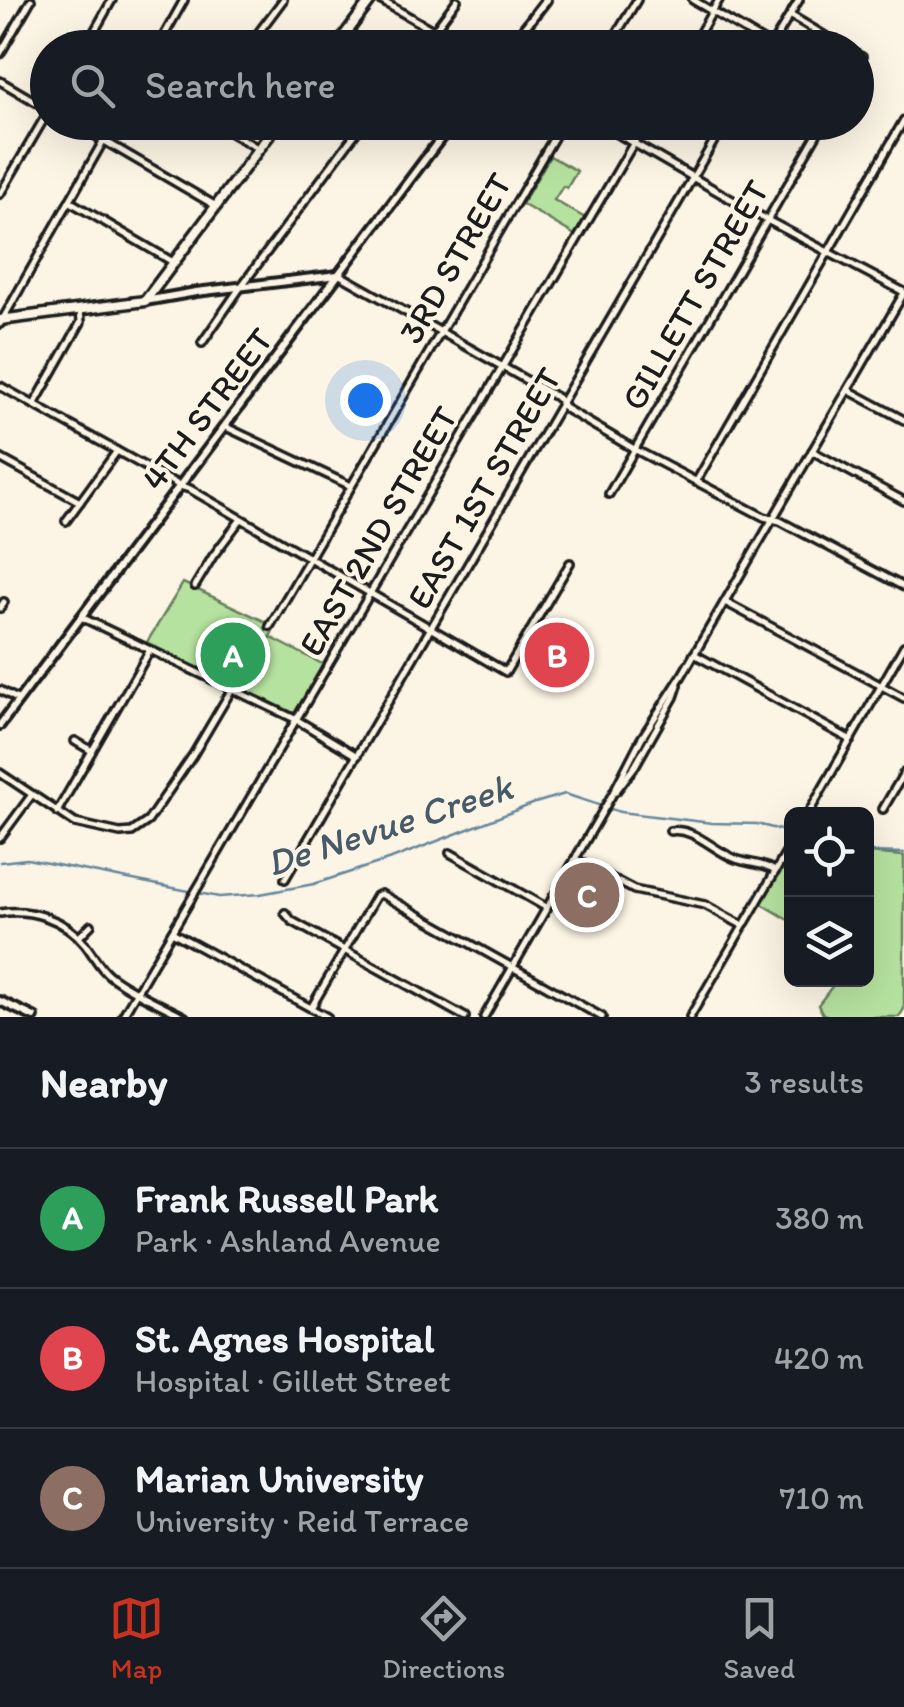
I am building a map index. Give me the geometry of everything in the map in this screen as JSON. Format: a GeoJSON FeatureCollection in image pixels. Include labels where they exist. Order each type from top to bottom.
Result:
{"type":"FeatureCollection","features":[{"type":"Feature","properties":{"kind":"main road"},"geometry":{"type":"LineString","coordinates":[[348,30],[371,0]]}},
{"type":"Feature","properties":{"kind":"main road"},"geometry":{"type":"LineString","coordinates":[[1,321],[145,301],[266,140]]}},
{"type":"Feature","properties":{"kind":"street"},"geometry":{"type":"LineString","coordinates":[[0,54],[31,0]]}},
{"type":"Feature","properties":{"kind":"street"},"geometry":{"type":"LineString","coordinates":[[94,30],[112,0]]}},
{"type":"Feature","properties":{"kind":"street"},"geometry":{"type":"LineString","coordinates":[[167,30],[184,0]]}},
{"type":"Feature","properties":{"kind":"street"},"geometry":{"type":"LineString","coordinates":[[260,30],[283,0]]}},
{"type":"Feature","properties":{"kind":"street"},"geometry":{"type":"LineString","coordinates":[[380,0],[434,30],[457,0]]}},
{"type":"Feature","properties":{"kind":"street"},"geometry":{"type":"LineString","coordinates":[[523,30],[546,0]]}},
{"type":"Feature","properties":{"kind":"street"},"geometry":{"type":"LineString","coordinates":[[619,30],[637,0]]}},
{"type":"Feature","properties":{"kind":"street"},"geometry":{"type":"LineString","coordinates":[[693,0],[744,30]]}},
{"type":"Feature","properties":{"kind":"street"},"geometry":{"type":"LineString","coordinates":[[701,30],[719,0]]}},
{"type":"Feature","properties":{"kind":"street"},"geometry":{"type":"LineString","coordinates":[[781,30],[799,0]]}},
{"type":"Feature","properties":{"kind":"street"},"geometry":{"type":"LineString","coordinates":[[790,15],[815,30]]}},
{"type":"Feature","properties":{"kind":"street"},"geometry":{"type":"LineString","coordinates":[[0,82],[30,100]]}},
{"type":"Feature","properties":{"kind":"street"},"geometry":{"type":"LineString","coordinates":[[696,482],[904,120]]}},
{"type":"Feature","properties":{"kind":"street"},"geometry":{"type":"LineString","coordinates":[[0,194],[31,140]]}},
{"type":"Feature","properties":{"kind":"street"},"geometry":{"type":"LineString","coordinates":[[1,321],[103,140],[216,206]]}},
{"type":"Feature","properties":{"kind":"street"},"geometry":{"type":"LineString","coordinates":[[244,140],[260,149]]}},
{"type":"Feature","properties":{"kind":"street"},"geometry":{"type":"LineString","coordinates":[[202,343],[351,140]]}},
{"type":"Feature","properties":{"kind":"street","name":"4TH STREET"},"geometry":{"type":"LineString","coordinates":[[0,726],[440,140]]}},
{"type":"Feature","properties":{"kind":"street","name":"3RD STREET"},"geometry":{"type":"LineString","coordinates":[[270,626],[553,140]]}},
{"type":"Feature","properties":{"kind":"street"},"geometry":{"type":"LineString","coordinates":[[484,1017],[612,795],[648,742],[694,654],[904,292],[627,140]]}},
{"type":"Feature","properties":{"kind":"street","name":"EAST 2ND STREET"},"geometry":{"type":"LineString","coordinates":[[122,1017],[636,140]]}},
{"type":"Feature","properties":{"kind":"street","name":"EAST 1ST STREET"},"geometry":{"type":"LineString","coordinates":[[284,879],[714,140]]}},
{"type":"Feature","properties":{"kind":"street","name":"GILLETT STREET"},"geometry":{"type":"LineString","coordinates":[[609,494],[814,140]]}},
{"type":"Feature","properties":{"kind":"street"},"geometry":{"type":"LineString","coordinates":[[68,201],[173,262]]}},
{"type":"Feature","properties":{"kind":"street"},"geometry":{"type":"LineString","coordinates":[[145,301],[340,275],[558,398],[566,408],[634,449],[904,587]]}},
{"type":"Feature","properties":{"kind":"street"},"geometry":{"type":"LineString","coordinates":[[308,279],[320,284],[324,296]]}},
{"type":"Feature","properties":{"kind":"street"},"geometry":{"type":"LineString","coordinates":[[34,405],[80,322],[80,310]]}},
{"type":"Feature","properties":{"kind":"street"},"geometry":{"type":"LineString","coordinates":[[0,386],[190,489],[506,672],[570,563]]}},
{"type":"Feature","properties":{"kind":"street"},"geometry":{"type":"LineString","coordinates":[[848,390],[904,420]]}},
{"type":"Feature","properties":{"kind":"street"},"geometry":{"type":"LineString","coordinates":[[226,427],[351,486]]}},
{"type":"Feature","properties":{"kind":"street"},"geometry":{"type":"LineString","coordinates":[[66,521],[116,451]]}},
{"type":"Feature","properties":{"kind":"street"},"geometry":{"type":"LineString","coordinates":[[812,451],[904,501]]}},
{"type":"Feature","properties":{"kind":"street"},"geometry":{"type":"LineString","coordinates":[[0,458],[80,502]]}},
{"type":"Feature","properties":{"kind":"street"},"geometry":{"type":"LineString","coordinates":[[195,586],[241,519]]}},
{"type":"Feature","properties":{"kind":"street"},"geometry":{"type":"LineString","coordinates":[[725,602],[904,698]]}},
{"type":"Feature","properties":{"kind":"street"},"geometry":{"type":"LineString","coordinates":[[81,618],[297,720],[356,756]]}},
{"type":"Feature","properties":{"kind":"street"},"geometry":{"type":"LineString","coordinates":[[812,807],[904,646]]}},
{"type":"Feature","properties":{"kind":"street"},"geometry":{"type":"LineString","coordinates":[[57,812],[150,650]]}},
{"type":"Feature","properties":{"kind":"street"},"geometry":{"type":"LineString","coordinates":[[694,654],[851,740]]}},
{"type":"Feature","properties":{"kind":"street"},"geometry":{"type":"LineString","coordinates":[[0,773],[77,824],[132,832],[148,821],[232,689]]}},
{"type":"Feature","properties":{"kind":"street"},"geometry":{"type":"LineString","coordinates":[[0,690],[19,700]]}},
{"type":"Feature","properties":{"kind":"street"},"geometry":{"type":"LineString","coordinates":[[75,741],[92,750]]}},
{"type":"Feature","properties":{"kind":"street"},"geometry":{"type":"LineString","coordinates":[[884,809],[904,773]]}},
{"type":"Feature","properties":{"kind":"street"},"geometry":{"type":"LineString","coordinates":[[0,838],[32,796]]}},
{"type":"Feature","properties":{"kind":"street"},"geometry":{"type":"LineString","coordinates":[[670,831],[689,832],[728,856],[775,870]]}},
{"type":"Feature","properties":{"kind":"street"},"geometry":{"type":"LineString","coordinates":[[450,854],[546,908]]}},
{"type":"Feature","properties":{"kind":"street"},"geometry":{"type":"LineString","coordinates":[[690,1017],[784,856]]}},
{"type":"Feature","properties":{"kind":"street"},"geometry":{"type":"LineString","coordinates":[[575,859],[634,890],[701,904],[743,926]]}},
{"type":"Feature","properties":{"kind":"street"},"geometry":{"type":"LineString","coordinates":[[311,1008],[380,894],[602,1017]]}},
{"type":"Feature","properties":{"kind":"street"},"geometry":{"type":"LineString","coordinates":[[0,912],[43,916],[63,924],[79,937],[106,972],[185,1017]]}},
{"type":"Feature","properties":{"kind":"street"},"geometry":{"type":"LineString","coordinates":[[285,913],[465,1017]]}},
{"type":"Feature","properties":{"kind":"street"},"geometry":{"type":"LineString","coordinates":[[79,937],[91,925]]}},
{"type":"Feature","properties":{"kind":"street"},"geometry":{"type":"LineString","coordinates":[[172,932],[327,1017]]}},
{"type":"Feature","properties":{"kind":"street"},"geometry":{"type":"LineString","coordinates":[[0,1001],[34,1017]]}},
{"type":"Feature","properties":{"kind":"green space"},"geometry":{"type":"Polygon","coordinates":[[[550,156],[577,171],[554,200],[585,218],[575,235],[522,204],[550,156]]]}},
{"type":"Feature","properties":{"kind":"green space"},"geometry":{"type":"Polygon","coordinates":[[[183,583],[275,626],[270,637],[328,667],[297,720],[144,647],[183,583]]]}},
{"type":"Feature","properties":{"kind":"green space"},"geometry":{"type":"Polygon","coordinates":[[[874,854],[904,856],[904,1009],[899,1017],[830,1017],[818,1005],[832,987],[874,987],[874,854]]]}},
{"type":"Feature","properties":{"kind":"green space"},"geometry":{"type":"Polygon","coordinates":[[[784,855],[784,917],[757,901],[784,855]]]}},
{"type":"Feature","properties":{"kind":"waterway","name":"De Nevue Creek"},"geometry":{"type":"LineString","coordinates":[[0,862],[27,859],[219,897],[260,894],[314,884],[394,858],[565,794],[620,812],[757,824],[784,831]]}},
{"type":"Feature","properties":{"kind":"waterway","name":"De Nevue Creek"},"geometry":{"type":"LineString","coordinates":[[874,852],[904,853]]}},
{"type":"Feature","properties":{"kind":"place","name":"Frank Russell Park"},"geometry":{"type":"Point","coordinates":[233,655]}},
{"type":"Feature","properties":{"kind":"place","name":"St. Agnes Hospital"},"geometry":{"type":"Point","coordinates":[557,655]}},
{"type":"Feature","properties":{"kind":"place","name":"Marian University"},"geometry":{"type":"Point","coordinates":[587,895]}}]}
